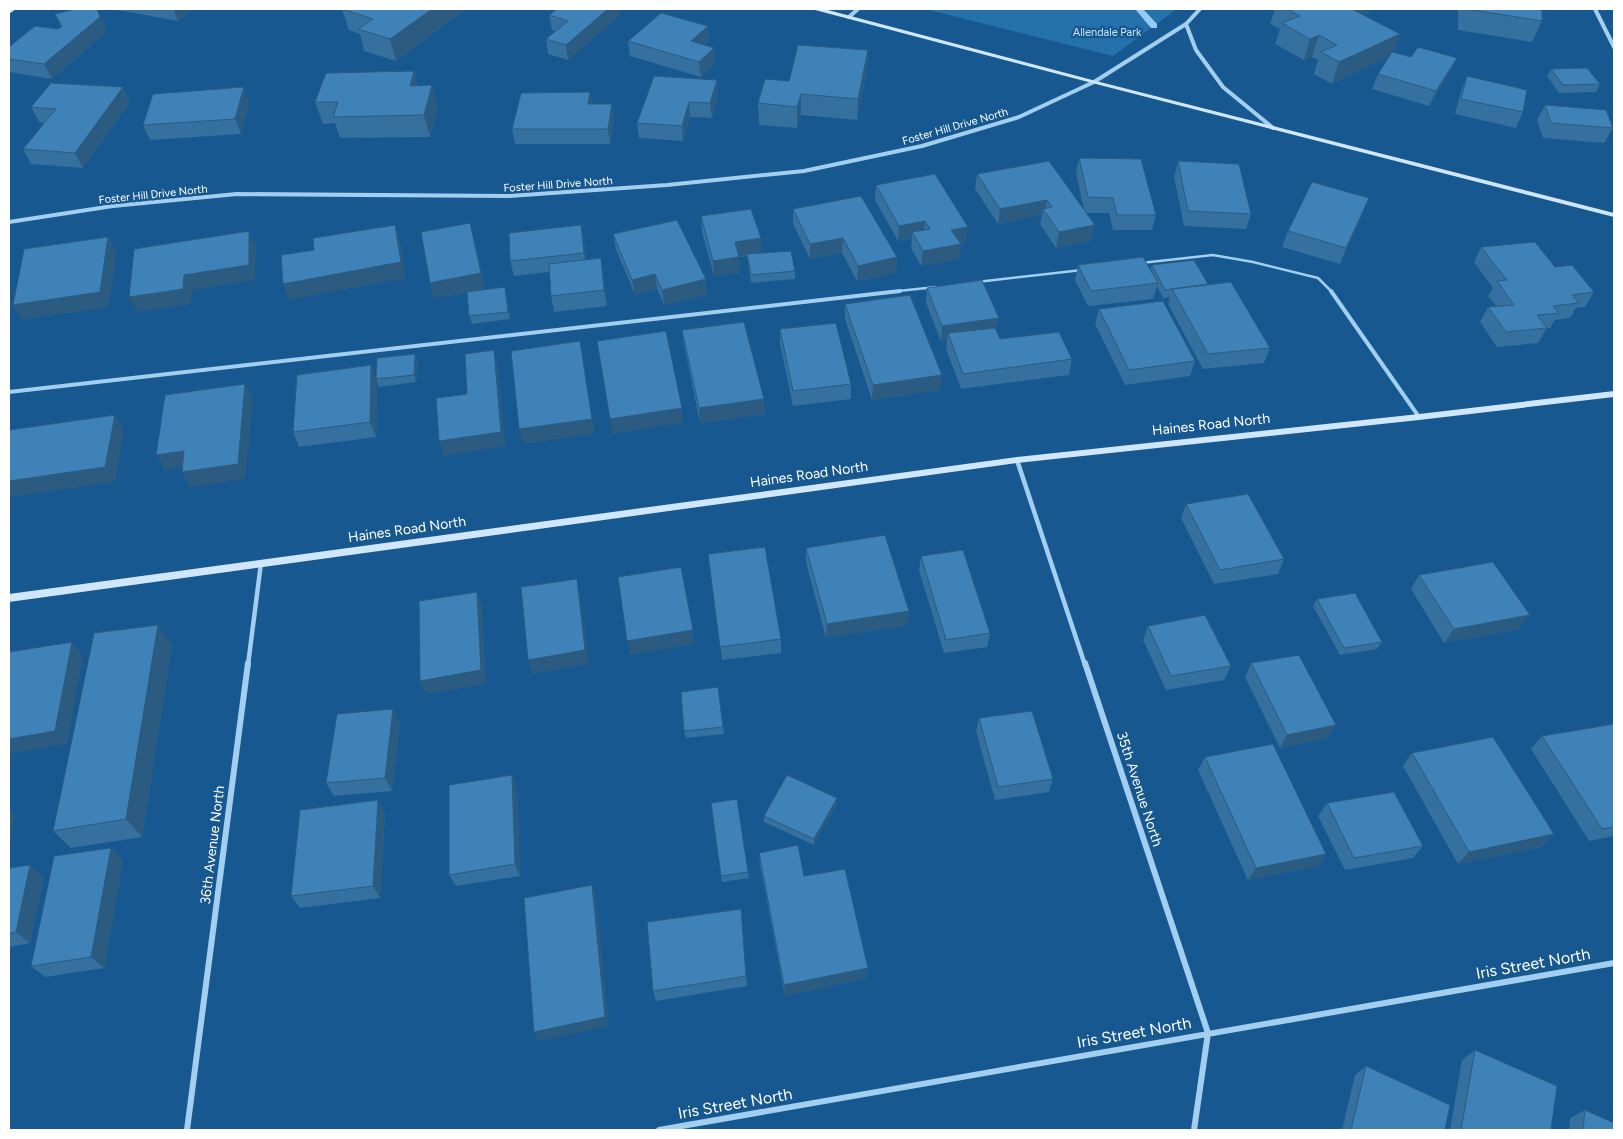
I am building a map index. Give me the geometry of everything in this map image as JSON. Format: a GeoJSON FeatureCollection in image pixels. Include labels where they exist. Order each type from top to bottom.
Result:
{"type":"FeatureCollection","features":[{"type":"Feature","properties":{"kind":"street"},"geometry":{"type":"LineString","coordinates":[[9,12],[13,9]]}},
{"type":"Feature","properties":{"kind":"street"},"geometry":{"type":"LineString","coordinates":[[818,9],[1094,82],[1614,214]]}},
{"type":"Feature","properties":{"kind":"street"},"geometry":{"type":"LineString","coordinates":[[849,17],[858,9]]}},
{"type":"Feature","properties":{"kind":"street"},"geometry":{"type":"LineString","coordinates":[[1094,82],[1186,24],[1200,9]]}},
{"type":"Feature","properties":{"kind":"street"},"geometry":{"type":"LineString","coordinates":[[1595,9],[1602,28],[1614,46]]}},
{"type":"Feature","properties":{"kind":"street"},"geometry":{"type":"LineString","coordinates":[[1186,24],[1196,50],[1223,87],[1273,128]]}},
{"type":"Feature","properties":{"kind":"street","name":"Foster Hill Drive North"},"geometry":{"type":"LineString","coordinates":[[9,222],[113,206],[237,194],[509,196],[667,185],[804,171],[922,146],[1019,117],[1094,82]]}},
{"type":"Feature","properties":{"kind":"street","name":"Haines Road North"},"geometry":{"type":"LineString","coordinates":[[9,598],[1017,460],[1614,394]]}},
{"type":"Feature","properties":{"kind":"street","name":"35th Avenue North"},"geometry":{"type":"LineString","coordinates":[[1017,460],[1208,1033],[1194,1130]]}},
{"type":"Feature","properties":{"kind":"street","name":"36th Avenue North"},"geometry":{"type":"LineString","coordinates":[[187,1130],[261,562]]}},
{"type":"Feature","properties":{"kind":"street","name":"Iris Street North"},"geometry":{"type":"LineString","coordinates":[[658,1130],[1614,963]]}},
{"type":"Feature","properties":{"kind":"lane"},"geometry":{"type":"LineString","coordinates":[[1134,264],[1213,255],[1253,262],[1318,278],[1331,291],[1419,417]]}},
{"type":"Feature","properties":{"kind":"lane"},"geometry":{"type":"LineString","coordinates":[[976,282],[1085,270]]}},
{"type":"Feature","properties":{"kind":"lane"},"geometry":{"type":"LineString","coordinates":[[9,392],[937,287]]}},
{"type":"Feature","properties":{"kind":"green space","name":"Allendale Park"},"geometry":{"type":"Polygon","coordinates":[[[925,9],[1177,9],[1113,56],[925,9]]]}},
{"type":"Feature","properties":{"kind":"building"},"geometry":{"type":"Polygon","coordinates":[[[75,9],[97,9],[100,17],[44,64],[9,59],[9,47],[35,26],[58,29],[62,26],[55,14],[75,9]]]}},
{"type":"Feature","properties":{"kind":"building"},"geometry":{"type":"Polygon","coordinates":[[[342,9],[432,9],[390,39],[358,29],[373,19],[342,9]]]}},
{"type":"Feature","properties":{"kind":"building"},"geometry":{"type":"Polygon","coordinates":[[[557,9],[608,9],[566,45],[546,39],[568,21],[549,15],[557,9]]]}},
{"type":"Feature","properties":{"kind":"building"},"geometry":{"type":"Polygon","coordinates":[[[1288,9],[1352,9],[1400,34],[1339,62],[1321,52],[1337,45],[1319,35],[1310,39],[1282,23],[1300,16],[1288,9]]]}},
{"type":"Feature","properties":{"kind":"building"},"geometry":{"type":"Polygon","coordinates":[[[1467,9],[1542,9],[1542,21],[1467,9]]]}},
{"type":"Feature","properties":{"kind":"building"},"geometry":{"type":"Polygon","coordinates":[[[661,13],[708,26],[691,41],[714,48],[699,62],[628,41],[661,13]]]}},
{"type":"Feature","properties":{"kind":"building"},"geometry":{"type":"Polygon","coordinates":[[[798,45],[868,50],[858,99],[801,94],[797,107],[758,103],[765,79],[789,81],[798,45]]]}},
{"type":"Feature","properties":{"kind":"building"},"geometry":{"type":"Polygon","coordinates":[[[1418,47],[1457,58],[1436,91],[1378,74],[1392,52],[1411,57],[1418,47]]]}},
{"type":"Feature","properties":{"kind":"building"},"geometry":{"type":"Polygon","coordinates":[[[1587,68],[1600,84],[1563,85],[1551,69],[1587,68]]]}},
{"type":"Feature","properties":{"kind":"building"},"geometry":{"type":"Polygon","coordinates":[[[414,71],[410,86],[432,85],[424,115],[333,117],[338,102],[315,102],[326,73],[414,71]]]}},
{"type":"Feature","properties":{"kind":"building"},"geometry":{"type":"Polygon","coordinates":[[[654,76],[717,80],[710,103],[689,102],[682,126],[637,123],[654,76]]]}},
{"type":"Feature","properties":{"kind":"building"},"geometry":{"type":"Polygon","coordinates":[[[1467,76],[1527,90],[1523,112],[1461,99],[1467,76]]]}},
{"type":"Feature","properties":{"kind":"building"},"geometry":{"type":"Polygon","coordinates":[[[51,83],[123,87],[75,153],[23,149],[56,109],[31,107],[51,83]]]}},
{"type":"Feature","properties":{"kind":"building"},"geometry":{"type":"Polygon","coordinates":[[[244,87],[235,119],[143,125],[153,94],[244,87]]]}},
{"type":"Feature","properties":{"kind":"building"},"geometry":{"type":"Polygon","coordinates":[[[590,92],[588,104],[612,104],[608,129],[512,129],[521,93],[590,92]]]}},
{"type":"Feature","properties":{"kind":"building"},"geometry":{"type":"Polygon","coordinates":[[[1545,105],[1606,110],[1613,128],[1551,123],[1545,105]]]}},
{"type":"Feature","properties":{"kind":"building"},"geometry":{"type":"Polygon","coordinates":[[[1079,158],[1141,159],[1156,215],[1117,215],[1113,198],[1088,197],[1079,158]]]}},
{"type":"Feature","properties":{"kind":"building"},"geometry":{"type":"Polygon","coordinates":[[[1049,161],[1095,225],[1059,232],[1043,209],[1052,207],[1047,200],[1000,209],[977,174],[1049,161]]]}},
{"type":"Feature","properties":{"kind":"building"},"geometry":{"type":"Polygon","coordinates":[[[1178,161],[1239,164],[1251,214],[1188,211],[1178,161]]]}},
{"type":"Feature","properties":{"kind":"building"},"geometry":{"type":"Polygon","coordinates":[[[935,174],[968,227],[951,230],[961,244],[923,251],[912,232],[930,229],[925,221],[899,226],[876,185],[935,174]]]}},
{"type":"Feature","properties":{"kind":"building"},"geometry":{"type":"Polygon","coordinates":[[[1312,182],[1369,198],[1346,248],[1288,231],[1312,182]]]}},
{"type":"Feature","properties":{"kind":"building"},"geometry":{"type":"Polygon","coordinates":[[[861,196],[897,257],[858,266],[843,238],[810,244],[793,209],[861,196]]]}},
{"type":"Feature","properties":{"kind":"building"},"geometry":{"type":"Polygon","coordinates":[[[751,209],[761,238],[735,242],[739,257],[713,261],[701,216],[751,209]]]}},
{"type":"Feature","properties":{"kind":"building"},"geometry":{"type":"Polygon","coordinates":[[[677,220],[706,279],[662,290],[655,274],[632,280],[613,234],[677,220]]]}},
{"type":"Feature","properties":{"kind":"building"},"geometry":{"type":"Polygon","coordinates":[[[470,223],[481,273],[430,283],[421,232],[470,223]]]}},
{"type":"Feature","properties":{"kind":"building"},"geometry":{"type":"Polygon","coordinates":[[[395,225],[401,262],[283,284],[281,255],[314,250],[313,238],[395,225]]]}},
{"type":"Feature","properties":{"kind":"building"},"geometry":{"type":"Polygon","coordinates":[[[581,225],[584,253],[510,261],[509,233],[581,225]]]}},
{"type":"Feature","properties":{"kind":"building"},"geometry":{"type":"Polygon","coordinates":[[[249,231],[249,265],[184,275],[183,289],[129,297],[134,249],[249,231]]]}},
{"type":"Feature","properties":{"kind":"building"},"geometry":{"type":"Polygon","coordinates":[[[108,237],[100,292],[13,305],[24,249],[108,237]]]}},
{"type":"Feature","properties":{"kind":"building"},"geometry":{"type":"Polygon","coordinates":[[[1535,242],[1555,267],[1572,265],[1594,292],[1572,295],[1579,303],[1553,306],[1559,313],[1537,315],[1547,328],[1506,332],[1488,307],[1514,305],[1497,281],[1507,280],[1481,247],[1535,242]]]}},
{"type":"Feature","properties":{"kind":"building"},"geometry":{"type":"Polygon","coordinates":[[[791,251],[795,271],[751,275],[747,254],[791,251]]]}},
{"type":"Feature","properties":{"kind":"building"},"geometry":{"type":"Polygon","coordinates":[[[1143,257],[1158,283],[1091,291],[1078,265],[1143,257]]]}},
{"type":"Feature","properties":{"kind":"building"},"geometry":{"type":"Polygon","coordinates":[[[601,258],[604,290],[551,296],[549,264],[601,258]]]}},
{"type":"Feature","properties":{"kind":"building"},"geometry":{"type":"Polygon","coordinates":[[[1194,260],[1208,284],[1165,290],[1152,265],[1194,260]]]}},
{"type":"Feature","properties":{"kind":"building"},"geometry":{"type":"Polygon","coordinates":[[[982,280],[999,318],[942,326],[927,288],[982,280]]]}},
{"type":"Feature","properties":{"kind":"building"},"geometry":{"type":"Polygon","coordinates":[[[1231,282],[1270,348],[1208,354],[1172,289],[1231,282]]]}},
{"type":"Feature","properties":{"kind":"building"},"geometry":{"type":"Polygon","coordinates":[[[505,287],[508,312],[469,316],[467,292],[505,287]]]}},
{"type":"Feature","properties":{"kind":"building"},"geometry":{"type":"Polygon","coordinates":[[[910,295],[942,375],[873,385],[845,304],[910,295]]]}},
{"type":"Feature","properties":{"kind":"building"},"geometry":{"type":"Polygon","coordinates":[[[1163,301],[1195,361],[1129,370],[1099,309],[1163,301]]]}},
{"type":"Feature","properties":{"kind":"building"},"geometry":{"type":"Polygon","coordinates":[[[744,322],[764,399],[699,408],[682,330],[744,322]]]}},
{"type":"Feature","properties":{"kind":"building"},"geometry":{"type":"Polygon","coordinates":[[[836,323],[851,384],[793,391],[780,329],[836,323]]]}},
{"type":"Feature","properties":{"kind":"building"},"geometry":{"type":"Polygon","coordinates":[[[995,328],[1000,339],[1059,332],[1072,359],[963,374],[948,333],[995,328]]]}},
{"type":"Feature","properties":{"kind":"building"},"geometry":{"type":"Polygon","coordinates":[[[666,331],[682,408],[610,419],[597,341],[666,331]]]}},
{"type":"Feature","properties":{"kind":"building"},"geometry":{"type":"Polygon","coordinates":[[[580,341],[592,419],[519,429],[511,351],[580,341]]]}},
{"type":"Feature","properties":{"kind":"building"},"geometry":{"type":"Polygon","coordinates":[[[494,350],[501,432],[439,441],[436,398],[467,394],[465,354],[494,350]]]}},
{"type":"Feature","properties":{"kind":"building"},"geometry":{"type":"Polygon","coordinates":[[[415,354],[414,375],[376,379],[377,358],[415,354]]]}},
{"type":"Feature","properties":{"kind":"building"},"geometry":{"type":"Polygon","coordinates":[[[371,365],[370,422],[293,432],[297,375],[371,365]]]}},
{"type":"Feature","properties":{"kind":"building"},"geometry":{"type":"Polygon","coordinates":[[[245,384],[238,464],[182,472],[184,451],[156,455],[165,395],[245,384]]]}},
{"type":"Feature","properties":{"kind":"building"},"geometry":{"type":"Polygon","coordinates":[[[115,415],[105,467],[9,481],[9,430],[115,415]]]}},
{"type":"Feature","properties":{"kind":"building"},"geometry":{"type":"Polygon","coordinates":[[[1248,494],[1284,559],[1220,570],[1186,504],[1248,494]]]}},
{"type":"Feature","properties":{"kind":"building"},"geometry":{"type":"Polygon","coordinates":[[[885,535],[909,611],[827,624],[806,548],[885,535]]]}},
{"type":"Feature","properties":{"kind":"building"},"geometry":{"type":"Polygon","coordinates":[[[765,547],[781,639],[720,647],[708,554],[765,547]]]}},
{"type":"Feature","properties":{"kind":"building"},"geometry":{"type":"Polygon","coordinates":[[[963,550],[990,633],[946,640],[921,556],[963,550]]]}},
{"type":"Feature","properties":{"kind":"building"},"geometry":{"type":"Polygon","coordinates":[[[1493,562],[1530,615],[1454,629],[1419,575],[1493,562]]]}},
{"type":"Feature","properties":{"kind":"building"},"geometry":{"type":"Polygon","coordinates":[[[681,567],[693,630],[627,641],[618,577],[681,567]]]}},
{"type":"Feature","properties":{"kind":"building"},"geometry":{"type":"Polygon","coordinates":[[[577,579],[585,650],[528,660],[521,587],[577,579]]]}},
{"type":"Feature","properties":{"kind":"building"},"geometry":{"type":"Polygon","coordinates":[[[477,592],[481,670],[420,681],[419,601],[477,592]]]}},
{"type":"Feature","properties":{"kind":"building"},"geometry":{"type":"Polygon","coordinates":[[[1355,593],[1382,642],[1344,648],[1317,599],[1355,593]]]}},
{"type":"Feature","properties":{"kind":"building"},"geometry":{"type":"Polygon","coordinates":[[[1205,615],[1231,666],[1171,676],[1148,626],[1205,615]]]}},
{"type":"Feature","properties":{"kind":"building"},"geometry":{"type":"Polygon","coordinates":[[[158,625],[126,819],[53,831],[94,633],[158,625]]]}},
{"type":"Feature","properties":{"kind":"building"},"geometry":{"type":"Polygon","coordinates":[[[72,642],[55,731],[9,739],[9,652],[72,642]]]}},
{"type":"Feature","properties":{"kind":"building"},"geometry":{"type":"Polygon","coordinates":[[[1299,655],[1336,725],[1287,735],[1251,663],[1299,655]]]}},
{"type":"Feature","properties":{"kind":"building"},"geometry":{"type":"Polygon","coordinates":[[[718,687],[723,727],[684,731],[681,692],[718,687]]]}},
{"type":"Feature","properties":{"kind":"building"},"geometry":{"type":"Polygon","coordinates":[[[393,709],[385,778],[326,783],[337,714],[393,709]]]}},
{"type":"Feature","properties":{"kind":"building"},"geometry":{"type":"Polygon","coordinates":[[[1032,711],[1053,779],[998,787],[979,718],[1032,711]]]}},
{"type":"Feature","properties":{"kind":"building"},"geometry":{"type":"Polygon","coordinates":[[[1614,724],[1614,827],[1602,829],[1542,736],[1614,724]]]}},
{"type":"Feature","properties":{"kind":"building"},"geometry":{"type":"Polygon","coordinates":[[[1493,737],[1554,834],[1469,852],[1412,753],[1493,737]]]}},
{"type":"Feature","properties":{"kind":"building"},"geometry":{"type":"Polygon","coordinates":[[[1273,744],[1326,854],[1256,868],[1205,757],[1273,744]]]}},
{"type":"Feature","properties":{"kind":"building"},"geometry":{"type":"Polygon","coordinates":[[[512,775],[515,864],[449,875],[449,785],[512,775]]]}},
{"type":"Feature","properties":{"kind":"building"},"geometry":{"type":"Polygon","coordinates":[[[787,775],[837,798],[814,839],[764,816],[787,775]]]}},
{"type":"Feature","properties":{"kind":"building"},"geometry":{"type":"Polygon","coordinates":[[[1394,792],[1423,846],[1354,858],[1327,803],[1394,792]]]}},
{"type":"Feature","properties":{"kind":"building"},"geometry":{"type":"Polygon","coordinates":[[[737,799],[748,872],[721,876],[711,803],[737,799]]]}},
{"type":"Feature","properties":{"kind":"building"},"geometry":{"type":"Polygon","coordinates":[[[378,800],[373,886],[291,896],[300,810],[378,800]]]}},
{"type":"Feature","properties":{"kind":"building"},"geometry":{"type":"Polygon","coordinates":[[[798,845],[804,876],[845,869],[868,968],[784,985],[759,853],[798,845]]]}},
{"type":"Feature","properties":{"kind":"building"},"geometry":{"type":"Polygon","coordinates":[[[111,848],[91,957],[31,966],[54,856],[111,848]]]}},
{"type":"Feature","properties":{"kind":"building"},"geometry":{"type":"Polygon","coordinates":[[[30,865],[16,932],[9,934],[9,868],[30,865]]]}},
{"type":"Feature","properties":{"kind":"building"},"geometry":{"type":"Polygon","coordinates":[[[592,885],[605,1017],[534,1032],[524,898],[592,885]]]}},
{"type":"Feature","properties":{"kind":"building"},"geometry":{"type":"Polygon","coordinates":[[[741,909],[746,976],[653,991],[647,922],[741,909]]]}},
{"type":"Feature","properties":{"kind":"building"},"geometry":{"type":"Polygon","coordinates":[[[1475,1050],[1557,1086],[1551,1130],[1461,1130],[1475,1050]]]}},
{"type":"Feature","properties":{"kind":"building"},"geometry":{"type":"Polygon","coordinates":[[[1366,1066],[1450,1105],[1445,1130],[1351,1130],[1366,1066]]]}},
{"type":"Feature","properties":{"kind":"building"},"geometry":{"type":"Polygon","coordinates":[[[1585,1110],[1614,1123],[1614,1130],[1583,1130],[1585,1110]]]}},
{"type":"Feature","properties":{"kind":"waterway"},"geometry":{"type":"LineString","coordinates":[[1139,9],[1154,26]]}}]}
